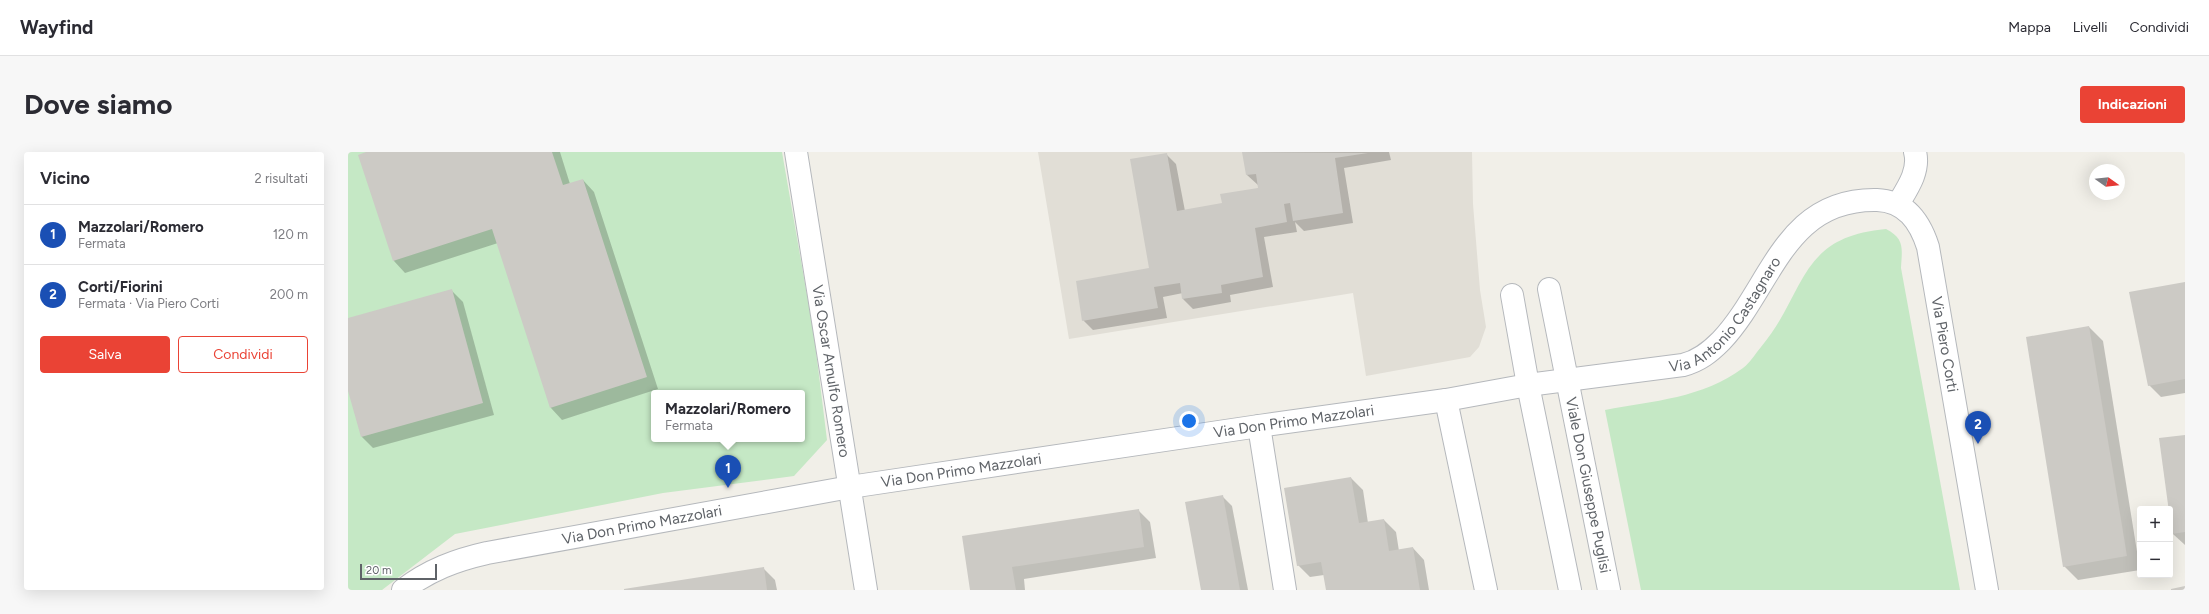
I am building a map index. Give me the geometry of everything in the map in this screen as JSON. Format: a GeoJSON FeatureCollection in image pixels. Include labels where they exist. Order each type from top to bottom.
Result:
{"type":"FeatureCollection","features":[{"type":"Feature","properties":{"kind":"street","name":"Via Oscar Arnulfo Romero"},"geometry":{"type":"LineString","coordinates":[[796,152],[866,590]]}},
{"type":"Feature","properties":{"kind":"street"},"geometry":{"type":"LineString","coordinates":[[1898,204],[1914,173],[1916,162],[1915,152]]}},
{"type":"Feature","properties":{"kind":"street","name":"Via Antonio Castagnaro"},"geometry":{"type":"LineString","coordinates":[[1528,385],[1683,366],[1696,361],[1712,349],[1732,327],[1791,237],[1803,226],[1820,214],[1850,203],[1876,200],[1898,204]]}},
{"type":"Feature","properties":{"kind":"street","name":"Via Piero Corti"},"geometry":{"type":"LineString","coordinates":[[1898,204],[1909,212],[1918,224],[1928,247],[1988,590]]}},
{"type":"Feature","properties":{"kind":"street","name":"Viale Don Giuseppe Puglisi"},"geometry":{"type":"LineString","coordinates":[[1549,289],[1609,590]]}},
{"type":"Feature","properties":{"kind":"street"},"geometry":{"type":"LineString","coordinates":[[1512,295],[1528,385],[1570,590]]}},
{"type":"Feature","properties":{"kind":"street","name":"Via Don Primo Mazzolari"},"geometry":{"type":"LineString","coordinates":[[403,590],[424,575],[439,568],[487,553],[850,487],[1259,426],[1446,400],[1528,385]]}},
{"type":"Feature","properties":{"kind":"street"},"geometry":{"type":"LineString","coordinates":[[1446,400],[1486,590]]}},
{"type":"Feature","properties":{"kind":"street"},"geometry":{"type":"LineString","coordinates":[[1259,426],[1285,590]]}},
{"type":"Feature","properties":{"kind":"shaded area"},"geometry":{"type":"Polygon","coordinates":[[[1038,152],[1472,152],[1473,204],[1480,290],[1486,327],[1479,347],[1470,357],[1366,376],[1353,293],[1069,339],[1038,152]]]}},
{"type":"Feature","properties":{"kind":"green space"},"geometry":{"type":"Polygon","coordinates":[[[348,152],[782,152],[814,335],[827,440],[794,476],[663,493],[455,534],[382,590],[348,590],[348,152]]]}},
{"type":"Feature","properties":{"kind":"green space"},"geometry":{"type":"Polygon","coordinates":[[[1886,229],[1896,236],[1901,245],[1901,268],[1960,590],[1641,590],[1605,410],[1677,397],[1711,386],[1728,378],[1746,366],[1761,347],[1776,326],[1807,270],[1819,255],[1835,243],[1857,234],[1886,229]]]}},
{"type":"Feature","properties":{"kind":"building"},"geometry":{"type":"Polygon","coordinates":[[[366,152],[552,152],[563,185],[583,179],[647,377],[550,408],[492,229],[393,261],[358,155],[366,152]]]}},
{"type":"Feature","properties":{"kind":"building"},"geometry":{"type":"Polygon","coordinates":[[[1242,152],[1368,153],[1335,158],[1343,213],[1293,221],[1290,203],[1284,204],[1287,222],[1255,228],[1263,277],[1221,285],[1222,293],[1182,299],[1180,283],[1154,287],[1158,308],[1082,321],[1076,281],[1149,268],[1130,159],[1167,153],[1177,211],[1222,203],[1220,194],[1258,188],[1256,174],[1246,175],[1242,152]]]}},
{"type":"Feature","properties":{"kind":"building"},"geometry":{"type":"Polygon","coordinates":[[[2185,282],[2185,379],[2148,386],[2129,292],[2185,282]]]}},
{"type":"Feature","properties":{"kind":"building"},"geometry":{"type":"Polygon","coordinates":[[[452,289],[483,403],[361,437],[348,391],[348,318],[452,289]]]}},
{"type":"Feature","properties":{"kind":"building"},"geometry":{"type":"Polygon","coordinates":[[[2089,326],[2127,556],[2063,567],[2026,337],[2089,326]]]}},
{"type":"Feature","properties":{"kind":"building"},"geometry":{"type":"Polygon","coordinates":[[[2185,435],[2185,532],[2173,534],[2173,506],[2168,506],[2159,438],[2185,435]]]}},
{"type":"Feature","properties":{"kind":"building"},"geometry":{"type":"Polygon","coordinates":[[[1351,477],[1359,523],[1384,519],[1389,551],[1413,547],[1420,590],[1326,590],[1321,562],[1297,566],[1284,488],[1351,477]]]}},
{"type":"Feature","properties":{"kind":"building"},"geometry":{"type":"Polygon","coordinates":[[[1223,495],[1240,590],[1201,590],[1185,502],[1223,495]]]}},
{"type":"Feature","properties":{"kind":"building"},"geometry":{"type":"Polygon","coordinates":[[[1139,509],[1144,547],[1012,567],[1016,590],[970,590],[962,536],[1139,509]]]}},
{"type":"Feature","properties":{"kind":"building"},"geometry":{"type":"Polygon","coordinates":[[[764,567],[767,590],[624,590],[624,589],[764,567]]]}},
{"type":"Feature","properties":{"kind":"building"},"geometry":{"type":"Polygon","coordinates":[[[2185,586],[2185,590],[2171,590],[2171,589],[2185,586]]]}},
{"type":"Feature","properties":{"kind":"place","name":"Corti/Fiorini"},"geometry":{"type":"Point","coordinates":[1978,444]}},
{"type":"Feature","properties":{"kind":"place","name":"Mazzolari/Romero"},"geometry":{"type":"Point","coordinates":[728,488]}}]}
